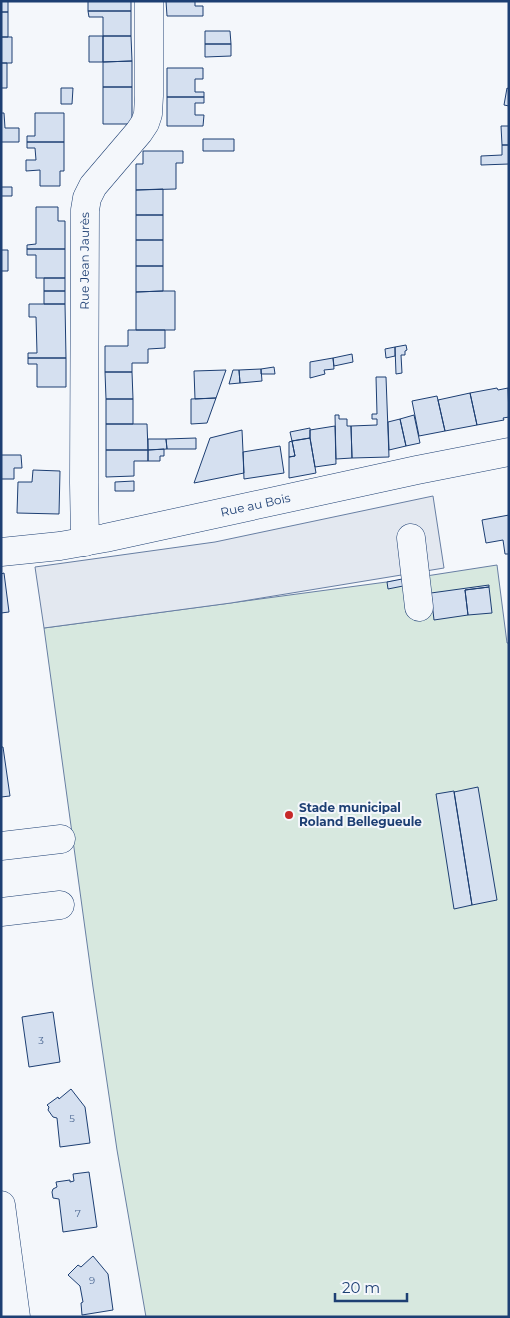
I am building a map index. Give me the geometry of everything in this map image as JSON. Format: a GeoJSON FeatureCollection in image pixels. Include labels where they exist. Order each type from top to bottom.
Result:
{"type":"FeatureCollection","features":[{"type":"Feature","properties":{"kind":"street","name":"Rue Jean Jaurès"},"geometry":{"type":"LineString","coordinates":[[85,542],[85,210],[87,198],[93,186],[146,123],[150,96],[149,1]]}},
{"type":"Feature","properties":{"kind":"street","name":"Rue au Bois"},"geometry":{"type":"LineString","coordinates":[[1,552],[85,542],[509,452]]}},
{"type":"Feature","properties":{"kind":"street"},"geometry":{"type":"LineString","coordinates":[[411,538],[419,607]]}},
{"type":"Feature","properties":{"kind":"street"},"geometry":{"type":"LineString","coordinates":[[1,846],[61,839]]}},
{"type":"Feature","properties":{"kind":"street"},"geometry":{"type":"LineString","coordinates":[[1,912],[60,905]]}},
{"type":"Feature","properties":{"kind":"street"},"geometry":{"type":"LineString","coordinates":[[1,1205],[16,1317]]}},
{"type":"Feature","properties":{"kind":"shaded area"},"geometry":{"type":"Polygon","coordinates":[[[433,496],[444,568],[231,603],[44,628],[35,567],[215,542],[433,496]]]}},
{"type":"Feature","properties":{"kind":"shaded area","name":"Stade municipal Roland Bellegueule"},"geometry":{"type":"Polygon","coordinates":[[[497,565],[507,643],[509,643],[509,1317],[146,1317],[117,1150],[44,628],[394,581],[497,565]]]}},
{"type":"Feature","properties":{"kind":"building"},"geometry":{"type":"Polygon","coordinates":[[[1,1],[8,1],[8,12],[1,12],[1,1]]]}},
{"type":"Feature","properties":{"kind":"building"},"geometry":{"type":"Polygon","coordinates":[[[88,1],[131,1],[131,11],[88,11],[88,1]]]}},
{"type":"Feature","properties":{"kind":"building"},"geometry":{"type":"Polygon","coordinates":[[[166,1],[195,1],[195,6],[203,6],[203,16],[167,16],[166,1]]]}},
{"type":"Feature","properties":{"kind":"building"},"geometry":{"type":"Polygon","coordinates":[[[88,11],[131,11],[131,36],[103,36],[103,17],[89,17],[88,11]]]}},
{"type":"Feature","properties":{"kind":"building"},"geometry":{"type":"Polygon","coordinates":[[[1,12],[8,12],[8,37],[1,37],[1,12]]]}},
{"type":"Feature","properties":{"kind":"building"},"geometry":{"type":"Polygon","coordinates":[[[205,31],[230,31],[231,44],[205,44],[205,31]]]}},
{"type":"Feature","properties":{"kind":"building"},"geometry":{"type":"Polygon","coordinates":[[[89,36],[103,36],[103,62],[89,62],[89,36]]]}},
{"type":"Feature","properties":{"kind":"building"},"geometry":{"type":"Polygon","coordinates":[[[103,36],[131,36],[132,61],[103,62],[103,36]]]}},
{"type":"Feature","properties":{"kind":"building"},"geometry":{"type":"Polygon","coordinates":[[[1,37],[12,37],[12,63],[1,63],[1,37]]]}},
{"type":"Feature","properties":{"kind":"building"},"geometry":{"type":"Polygon","coordinates":[[[205,44],[231,44],[231,56],[205,57],[205,44]]]}},
{"type":"Feature","properties":{"kind":"building"},"geometry":{"type":"Polygon","coordinates":[[[132,61],[132,87],[103,87],[103,62],[132,61]]]}},
{"type":"Feature","properties":{"kind":"building"},"geometry":{"type":"Polygon","coordinates":[[[1,63],[7,63],[7,88],[1,88],[1,63]]]}},
{"type":"Feature","properties":{"kind":"building"},"geometry":{"type":"Polygon","coordinates":[[[167,68],[203,68],[203,79],[195,79],[195,92],[204,92],[204,97],[167,97],[167,68]]]}},
{"type":"Feature","properties":{"kind":"building"},"geometry":{"type":"Polygon","coordinates":[[[103,87],[132,87],[132,124],[103,124],[103,87]]]}},
{"type":"Feature","properties":{"kind":"building"},"geometry":{"type":"Polygon","coordinates":[[[61,88],[73,88],[72,104],[61,104],[61,88]]]}},
{"type":"Feature","properties":{"kind":"building"},"geometry":{"type":"Polygon","coordinates":[[[507,88],[509,89],[509,106],[504,105],[507,88]]]}},
{"type":"Feature","properties":{"kind":"building"},"geometry":{"type":"Polygon","coordinates":[[[167,97],[204,97],[204,103],[195,103],[195,115],[204,115],[203,126],[167,126],[167,97]]]}},
{"type":"Feature","properties":{"kind":"building"},"geometry":{"type":"Polygon","coordinates":[[[1,113],[4,113],[5,128],[19,128],[19,142],[1,142],[1,113]]]}},
{"type":"Feature","properties":{"kind":"building"},"geometry":{"type":"Polygon","coordinates":[[[35,113],[64,113],[64,142],[27,142],[27,136],[35,136],[35,113]]]}},
{"type":"Feature","properties":{"kind":"building"},"geometry":{"type":"Polygon","coordinates":[[[501,126],[509,126],[509,145],[502,145],[501,126]]]}},
{"type":"Feature","properties":{"kind":"building"},"geometry":{"type":"Polygon","coordinates":[[[203,139],[234,139],[234,151],[203,151],[203,139]]]}},
{"type":"Feature","properties":{"kind":"building"},"geometry":{"type":"Polygon","coordinates":[[[27,142],[64,142],[64,171],[60,171],[60,186],[40,186],[40,170],[26,171],[26,160],[36,160],[35,148],[27,148],[27,142]]]}},
{"type":"Feature","properties":{"kind":"building"},"geometry":{"type":"Polygon","coordinates":[[[502,145],[509,145],[509,164],[481,165],[481,156],[502,155],[502,145]]]}},
{"type":"Feature","properties":{"kind":"building"},"geometry":{"type":"Polygon","coordinates":[[[143,151],[183,151],[183,163],[176,163],[176,189],[136,190],[136,164],[143,164],[143,151]]]}},
{"type":"Feature","properties":{"kind":"building"},"geometry":{"type":"Polygon","coordinates":[[[1,187],[12,187],[12,196],[1,196],[1,187]]]}},
{"type":"Feature","properties":{"kind":"building"},"geometry":{"type":"Polygon","coordinates":[[[163,189],[163,215],[136,215],[136,190],[163,189]]]}},
{"type":"Feature","properties":{"kind":"building"},"geometry":{"type":"Polygon","coordinates":[[[36,207],[58,207],[58,221],[65,221],[65,249],[27,249],[27,245],[36,244],[36,207]]]}},
{"type":"Feature","properties":{"kind":"building"},"geometry":{"type":"Polygon","coordinates":[[[136,215],[163,215],[163,240],[136,240],[136,215]]]}},
{"type":"Feature","properties":{"kind":"building"},"geometry":{"type":"Polygon","coordinates":[[[136,240],[163,240],[163,266],[136,266],[136,240]]]}},
{"type":"Feature","properties":{"kind":"building"},"geometry":{"type":"Polygon","coordinates":[[[27,249],[65,249],[65,278],[36,278],[36,255],[27,255],[27,249]]]}},
{"type":"Feature","properties":{"kind":"building"},"geometry":{"type":"Polygon","coordinates":[[[1,250],[8,250],[8,271],[1,271],[1,250]]]}},
{"type":"Feature","properties":{"kind":"building"},"geometry":{"type":"Polygon","coordinates":[[[136,266],[163,266],[163,291],[136,292],[136,266]]]}},
{"type":"Feature","properties":{"kind":"building"},"geometry":{"type":"Polygon","coordinates":[[[44,278],[65,278],[65,291],[44,291],[44,278]]]}},
{"type":"Feature","properties":{"kind":"building"},"geometry":{"type":"Polygon","coordinates":[[[44,291],[65,291],[65,304],[44,304],[44,291]]]}},
{"type":"Feature","properties":{"kind":"building"},"geometry":{"type":"Polygon","coordinates":[[[175,291],[175,330],[136,330],[136,292],[175,291]]]}},
{"type":"Feature","properties":{"kind":"building"},"geometry":{"type":"Polygon","coordinates":[[[29,304],[65,304],[66,358],[28,358],[28,353],[37,353],[36,317],[29,317],[29,304]]]}},
{"type":"Feature","properties":{"kind":"building"},"geometry":{"type":"Polygon","coordinates":[[[128,330],[165,330],[165,348],[148,349],[148,363],[132,363],[132,372],[105,372],[105,346],[128,346],[128,330]]]}},
{"type":"Feature","properties":{"kind":"building"},"geometry":{"type":"Polygon","coordinates":[[[406,345],[405,355],[401,355],[402,373],[396,374],[395,347],[406,345]]]}},
{"type":"Feature","properties":{"kind":"building"},"geometry":{"type":"Polygon","coordinates":[[[395,347],[395,356],[386,358],[385,349],[395,347]]]}},
{"type":"Feature","properties":{"kind":"building"},"geometry":{"type":"Polygon","coordinates":[[[352,354],[353,362],[334,366],[333,358],[352,354]]]}},
{"type":"Feature","properties":{"kind":"building"},"geometry":{"type":"Polygon","coordinates":[[[28,358],[66,358],[66,387],[37,387],[37,364],[28,364],[28,358]]]}},
{"type":"Feature","properties":{"kind":"building"},"geometry":{"type":"Polygon","coordinates":[[[333,358],[334,369],[324,370],[325,374],[310,378],[310,362],[333,358]]]}},
{"type":"Feature","properties":{"kind":"building"},"geometry":{"type":"Polygon","coordinates":[[[274,367],[275,374],[261,374],[261,369],[274,367]]]}},
{"type":"Feature","properties":{"kind":"building"},"geometry":{"type":"Polygon","coordinates":[[[261,369],[262,381],[240,383],[239,370],[261,369]]]}},
{"type":"Feature","properties":{"kind":"building"},"geometry":{"type":"Polygon","coordinates":[[[226,370],[216,398],[195,399],[194,371],[226,370]]]}},
{"type":"Feature","properties":{"kind":"building"},"geometry":{"type":"Polygon","coordinates":[[[233,370],[239,370],[240,383],[229,384],[233,370]]]}},
{"type":"Feature","properties":{"kind":"building"},"geometry":{"type":"Polygon","coordinates":[[[105,372],[132,372],[133,399],[106,399],[105,372]]]}},
{"type":"Feature","properties":{"kind":"building"},"geometry":{"type":"Polygon","coordinates":[[[376,377],[386,377],[389,457],[352,458],[351,426],[377,425],[377,419],[372,419],[372,414],[377,414],[376,377]]]}},
{"type":"Feature","properties":{"kind":"building"},"geometry":{"type":"Polygon","coordinates":[[[497,388],[498,390],[508,388],[509,417],[503,418],[504,420],[477,425],[470,393],[497,388]]]}},
{"type":"Feature","properties":{"kind":"building"},"geometry":{"type":"Polygon","coordinates":[[[470,393],[477,425],[445,431],[438,400],[470,393]]]}},
{"type":"Feature","properties":{"kind":"building"},"geometry":{"type":"Polygon","coordinates":[[[437,396],[445,431],[419,436],[412,401],[437,396]]]}},
{"type":"Feature","properties":{"kind":"building"},"geometry":{"type":"Polygon","coordinates":[[[216,398],[207,423],[191,424],[191,399],[216,398]]]}},
{"type":"Feature","properties":{"kind":"building"},"geometry":{"type":"Polygon","coordinates":[[[106,399],[133,399],[133,424],[106,424],[106,399]]]}},
{"type":"Feature","properties":{"kind":"building"},"geometry":{"type":"Polygon","coordinates":[[[335,415],[339,415],[339,419],[347,419],[347,426],[351,426],[352,458],[336,459],[335,415]]]}},
{"type":"Feature","properties":{"kind":"building"},"geometry":{"type":"Polygon","coordinates":[[[414,415],[420,443],[406,446],[400,419],[414,415]]]}},
{"type":"Feature","properties":{"kind":"building"},"geometry":{"type":"Polygon","coordinates":[[[400,419],[406,446],[389,450],[388,422],[400,419]]]}},
{"type":"Feature","properties":{"kind":"building"},"geometry":{"type":"Polygon","coordinates":[[[106,424],[147,424],[148,450],[106,450],[106,424]]]}},
{"type":"Feature","properties":{"kind":"building"},"geometry":{"type":"Polygon","coordinates":[[[335,426],[336,464],[315,467],[310,430],[335,426]]]}},
{"type":"Feature","properties":{"kind":"building"},"geometry":{"type":"Polygon","coordinates":[[[310,428],[310,438],[292,441],[290,432],[310,428]]]}},
{"type":"Feature","properties":{"kind":"building"},"geometry":{"type":"Polygon","coordinates":[[[242,430],[244,473],[194,483],[210,438],[242,430]]]}},
{"type":"Feature","properties":{"kind":"building"},"geometry":{"type":"Polygon","coordinates":[[[196,438],[196,449],[167,449],[166,439],[196,438]]]}},
{"type":"Feature","properties":{"kind":"building"},"geometry":{"type":"Polygon","coordinates":[[[310,438],[316,473],[289,478],[289,457],[295,456],[292,441],[310,438]]]}},
{"type":"Feature","properties":{"kind":"building"},"geometry":{"type":"Polygon","coordinates":[[[148,439],[166,439],[167,449],[148,450],[148,439]]]}},
{"type":"Feature","properties":{"kind":"building"},"geometry":{"type":"Polygon","coordinates":[[[292,441],[295,456],[289,457],[289,442],[292,441]]]}},
{"type":"Feature","properties":{"kind":"building"},"geometry":{"type":"Polygon","coordinates":[[[280,446],[284,473],[244,479],[243,452],[280,446]]]}},
{"type":"Feature","properties":{"kind":"building"},"geometry":{"type":"Polygon","coordinates":[[[164,449],[164,456],[160,456],[160,461],[148,461],[148,450],[164,449]]]}},
{"type":"Feature","properties":{"kind":"building"},"geometry":{"type":"Polygon","coordinates":[[[106,450],[148,450],[148,461],[134,461],[134,476],[106,477],[106,450]]]}},
{"type":"Feature","properties":{"kind":"building"},"geometry":{"type":"Polygon","coordinates":[[[1,455],[21,455],[22,468],[14,468],[14,479],[1,479],[1,455]]]}},
{"type":"Feature","properties":{"kind":"building"},"geometry":{"type":"Polygon","coordinates":[[[33,470],[60,471],[59,514],[17,513],[18,482],[32,482],[33,470]]]}},
{"type":"Feature","properties":{"kind":"building"},"geometry":{"type":"Polygon","coordinates":[[[134,481],[134,491],[115,491],[115,482],[134,481]]]}},
{"type":"Feature","properties":{"kind":"building"},"geometry":{"type":"Polygon","coordinates":[[[509,515],[509,554],[505,554],[503,540],[486,543],[482,520],[509,515]]]}},
{"type":"Feature","properties":{"kind":"building"},"geometry":{"type":"Polygon","coordinates":[[[4,573],[9,612],[1,613],[1,574],[4,573]]]}},
{"type":"Feature","properties":{"kind":"building"},"geometry":{"type":"Polygon","coordinates":[[[402,579],[403,586],[388,589],[387,582],[402,579]]]}},
{"type":"Feature","properties":{"kind":"building"},"geometry":{"type":"Polygon","coordinates":[[[489,585],[489,587],[465,590],[468,615],[434,620],[431,593],[489,585]]]}},
{"type":"Feature","properties":{"kind":"building"},"geometry":{"type":"Polygon","coordinates":[[[489,587],[492,613],[468,615],[465,590],[489,587]]]}},
{"type":"Feature","properties":{"kind":"building"},"geometry":{"type":"Polygon","coordinates":[[[1,747],[3,747],[10,796],[1,797],[1,747]]]}},
{"type":"Feature","properties":{"kind":"building"},"geometry":{"type":"Polygon","coordinates":[[[478,787],[497,900],[472,905],[454,792],[478,787]]]}},
{"type":"Feature","properties":{"kind":"building"},"geometry":{"type":"Polygon","coordinates":[[[454,791],[472,905],[454,909],[436,794],[454,791]]]}},
{"type":"Feature","properties":{"kind":"building"},"geometry":{"type":"Polygon","coordinates":[[[53,1012],[60,1062],[29,1067],[22,1017],[53,1012]]]}},
{"type":"Feature","properties":{"kind":"building"},"geometry":{"type":"Polygon","coordinates":[[[71,1089],[85,1107],[90,1143],[60,1147],[57,1118],[53,1117],[47,1105],[58,1097],[59,1099],[71,1089]]]}},
{"type":"Feature","properties":{"kind":"building"},"geometry":{"type":"Polygon","coordinates":[[[89,1172],[97,1227],[63,1232],[59,1199],[53,1198],[52,1192],[57,1187],[56,1182],[74,1181],[73,1174],[89,1172]]]}},
{"type":"Feature","properties":{"kind":"building"},"geometry":{"type":"Polygon","coordinates":[[[93,1256],[108,1274],[113,1310],[82,1315],[81,1303],[83,1302],[80,1286],[68,1275],[78,1265],[81,1267],[93,1256]]]}},
{"type":"Feature","properties":{"kind":"place","name":"Stade municipal Roland Bellegueule"},"geometry":{"type":"Point","coordinates":[289,815]}}]}
